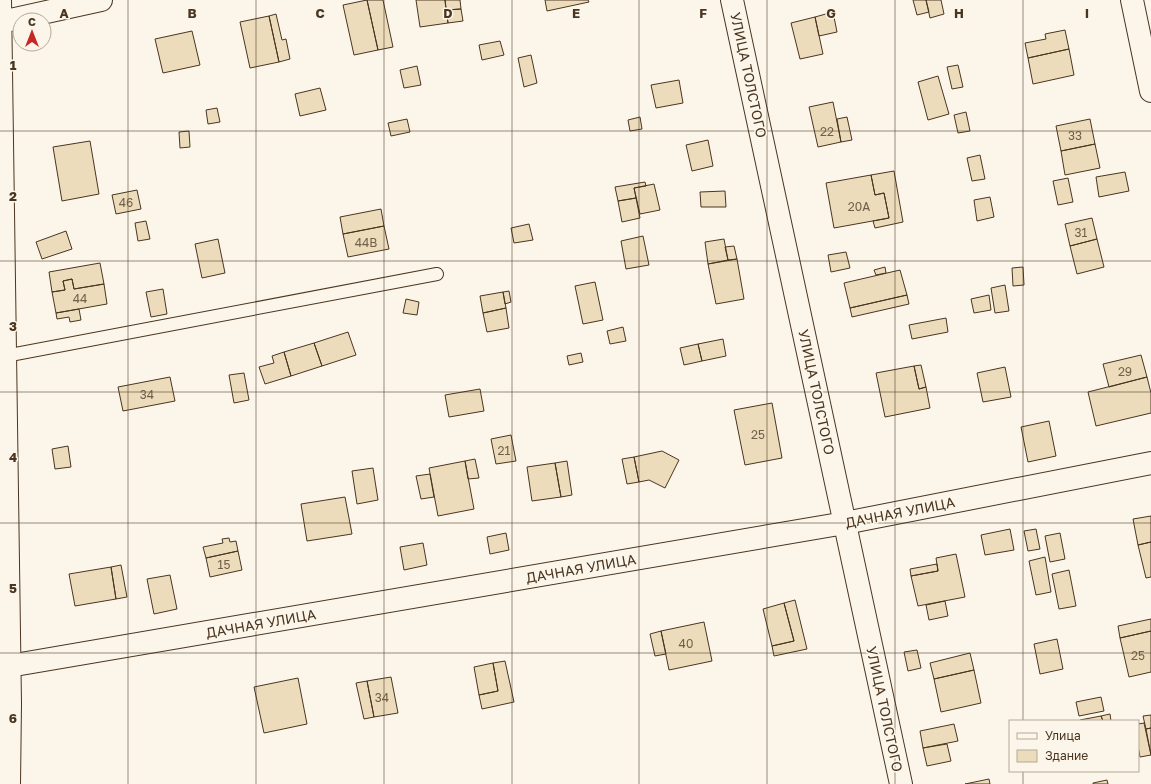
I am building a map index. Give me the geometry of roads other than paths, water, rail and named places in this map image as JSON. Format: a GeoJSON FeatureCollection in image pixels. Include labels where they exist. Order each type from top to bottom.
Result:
{"type":"FeatureCollection","features":[{"type":"Feature","properties":{"kind":"street"},"geometry":{"type":"LineString","coordinates":[[0,0],[9,666],[5,704],[10,784]]}},
{"type":"Feature","properties":{"kind":"street"},"geometry":{"type":"LineString","coordinates":[[1,22],[100,0]]}},
{"type":"Feature","properties":{"kind":"street","name":"УЛИЦА ТОЛСТОГО"},"geometry":{"type":"LineString","coordinates":[[732,0],[901,784]]}},
{"type":"Feature","properties":{"kind":"street"},"geometry":{"type":"LineString","coordinates":[[1132,0],[1151,91]]}},
{"type":"Feature","properties":{"kind":"street","name":"ДАЧНАЯ УЛИЦА"},"geometry":{"type":"LineString","coordinates":[[9,666],[845,523],[1151,463]]}},
{"type":"Feature","properties":{"kind":"lane"},"geometry":{"type":"LineString","coordinates":[[5,356],[437,274]]}}]}
